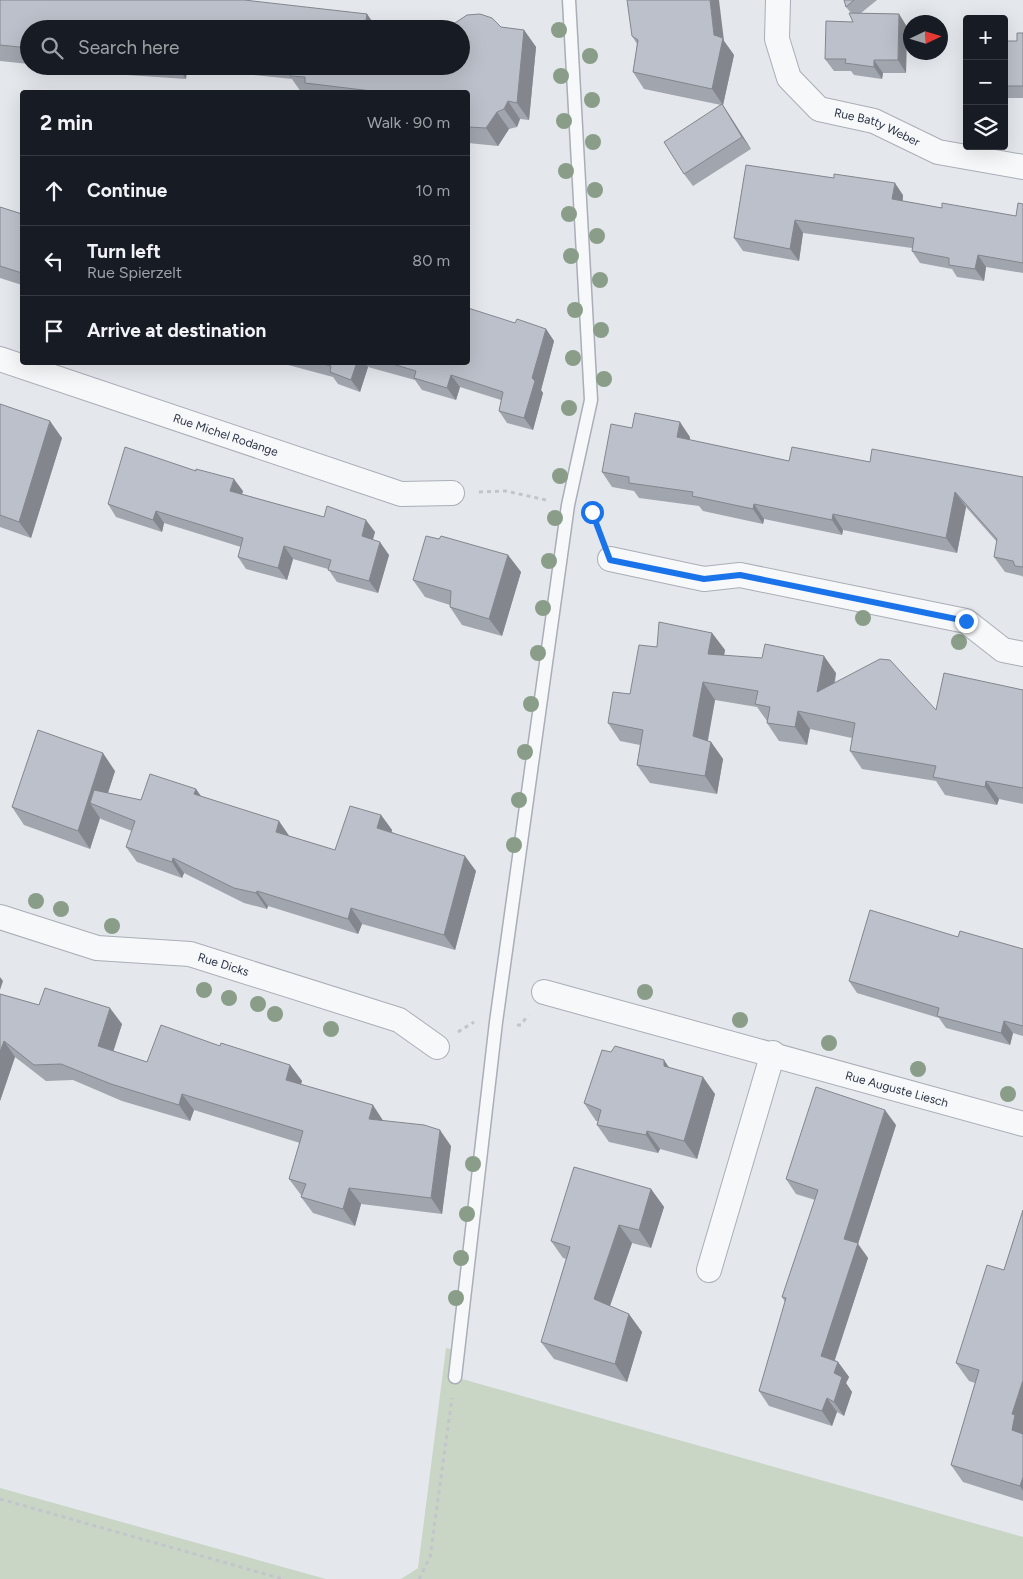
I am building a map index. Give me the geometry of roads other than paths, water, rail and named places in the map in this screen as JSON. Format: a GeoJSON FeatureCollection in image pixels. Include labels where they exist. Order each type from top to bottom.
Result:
{"type":"FeatureCollection","features":[{"type":"Feature","properties":{"kind":"street","name":"Rue Batty Weber"},"geometry":{"type":"LineString","coordinates":[[778,0],[776,39],[789,78],[819,109],[874,122],[938,152],[1023,167]]}},
{"type":"Feature","properties":{"kind":"street","name":"Rue Michel Rodange"},"geometry":{"type":"LineString","coordinates":[[0,359],[401,494],[452,493]]}},
{"type":"Feature","properties":{"kind":"street"},"geometry":{"type":"LineString","coordinates":[[610,560],[704,579],[740,575],[966,621],[1003,650],[1023,654]]}},
{"type":"Feature","properties":{"kind":"street","name":"Rue Dicks"},"geometry":{"type":"LineString","coordinates":[[0,918],[97,948],[190,954],[399,1020],[437,1046]]}},
{"type":"Feature","properties":{"kind":"street","name":"Rue Auguste Liesch"},"geometry":{"type":"LineString","coordinates":[[544,992],[1023,1124]]}},
{"type":"Feature","properties":{"kind":"street"},"geometry":{"type":"LineString","coordinates":[[709,1270],[773,1054]]}},
{"type":"Feature","properties":{"kind":"lane"},"geometry":{"type":"LineString","coordinates":[[455,1377],[496,1022],[568,505],[591,400],[569,0]]}}]}
